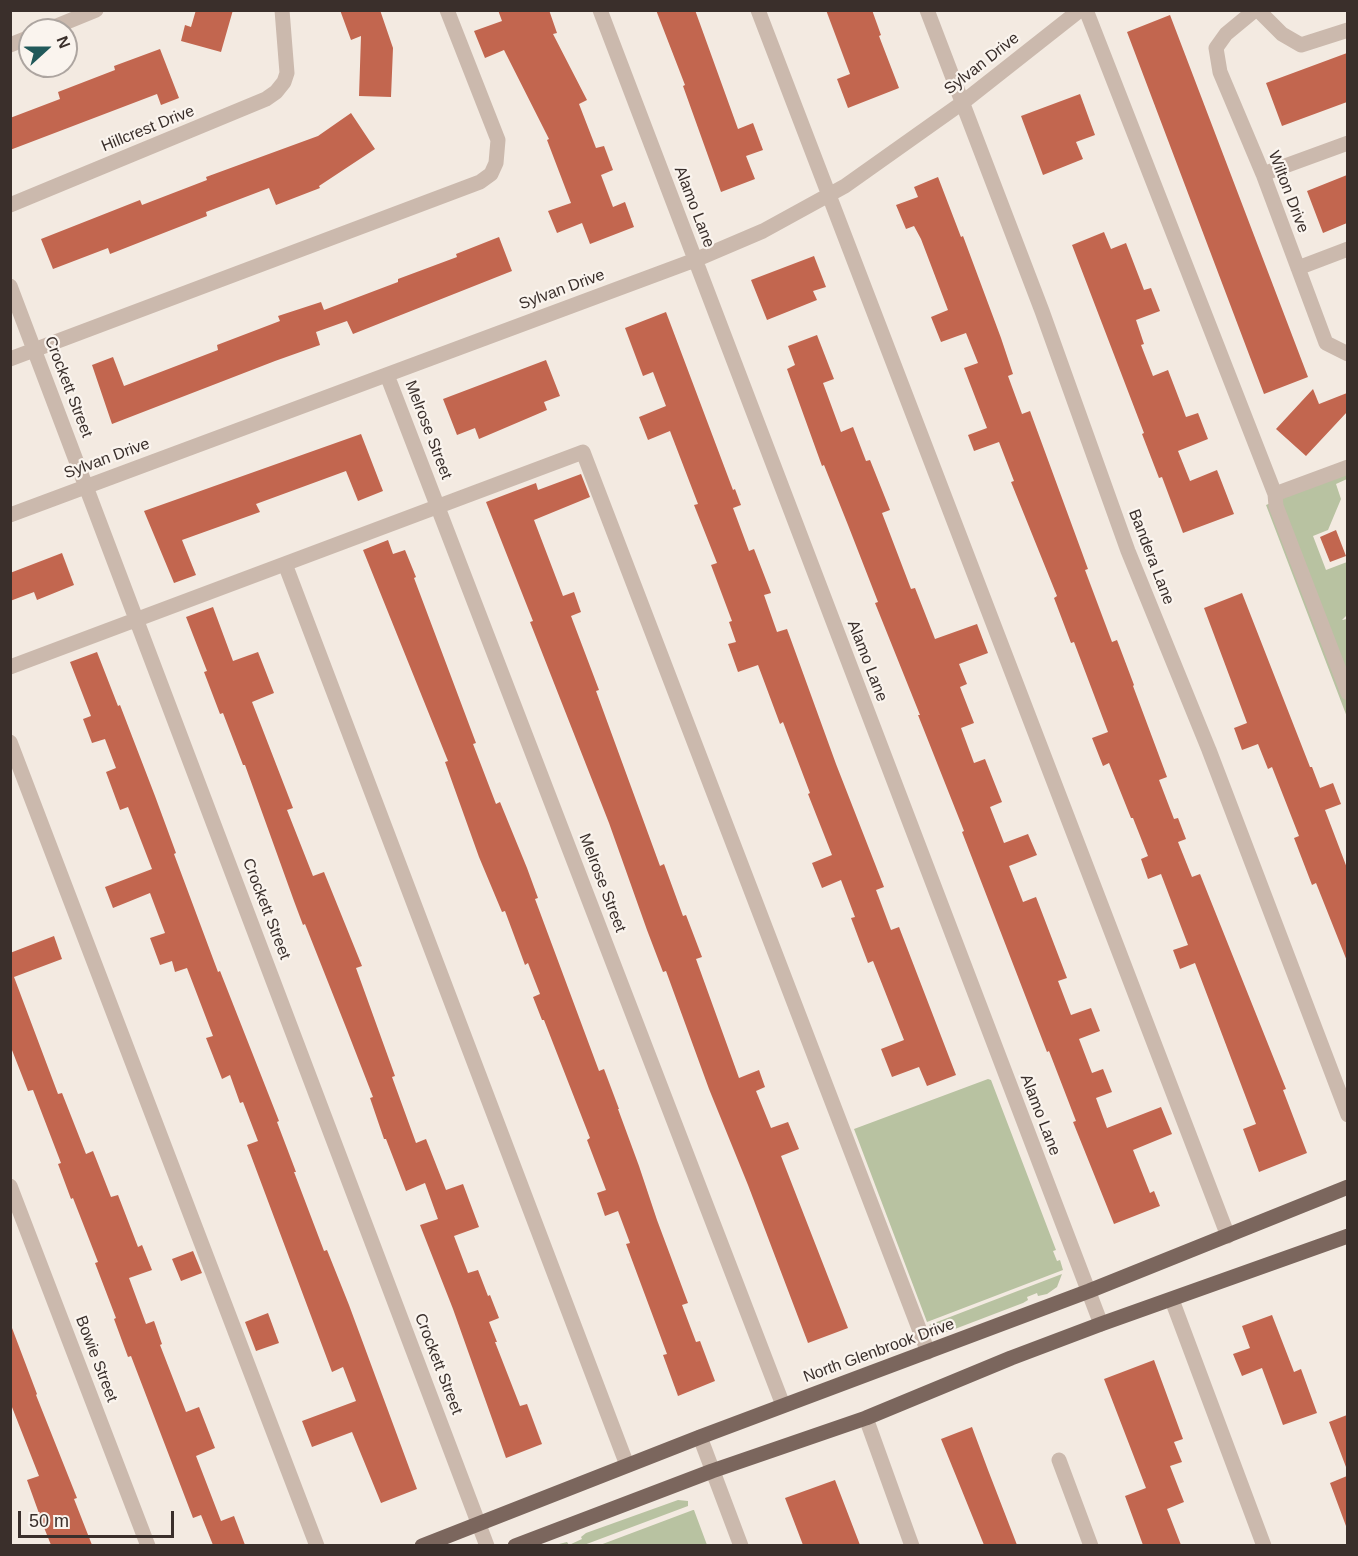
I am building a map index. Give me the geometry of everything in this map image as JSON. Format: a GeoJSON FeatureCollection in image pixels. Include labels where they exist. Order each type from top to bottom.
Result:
{"type":"FeatureCollection","features":[{"type":"Feature","properties":{"kind":"main road","name":"North Glenbrook Drive"},"geometry":{"type":"LineString","coordinates":[[422,1545],[783,1405],[1089,1291],[1347,1186]]}},
{"type":"Feature","properties":{"kind":"main road"},"geometry":{"type":"LineString","coordinates":[[515,1545],[712,1471],[866,1418],[1011,1358],[1101,1324],[1347,1236]]}},
{"type":"Feature","properties":{"kind":"street"},"geometry":{"type":"LineString","coordinates":[[76,18],[96,10]]}},
{"type":"Feature","properties":{"kind":"street","name":"Hillcrest Drive"},"geometry":{"type":"LineString","coordinates":[[10,205],[250,107],[276,92],[284,82],[287,73],[282,10]]}},
{"type":"Feature","properties":{"kind":"street"},"geometry":{"type":"LineString","coordinates":[[10,358],[480,182],[491,174],[496,163],[498,140],[447,10]]}},
{"type":"Feature","properties":{"kind":"street","name":"Alamo Lane"},"geometry":{"type":"LineString","coordinates":[[600,10],[1101,1324]]}},
{"type":"Feature","properties":{"kind":"street"},"geometry":{"type":"LineString","coordinates":[[758,10],[1228,1236]]}},
{"type":"Feature","properties":{"kind":"street","name":"Bandera Lane"},"geometry":{"type":"LineString","coordinates":[[927,10],[1042,311],[1128,551],[1209,750],[1347,1115]]}},
{"type":"Feature","properties":{"kind":"street","name":"Sylvan Drive"},"geometry":{"type":"LineString","coordinates":[[10,515],[695,260],[764,231],[846,186],[962,103],[1080,10]]}},
{"type":"Feature","properties":{"kind":"street"},"geometry":{"type":"LineString","coordinates":[[1086,10],[1275,494],[1276,507],[1347,693]]}},
{"type":"Feature","properties":{"kind":"street"},"geometry":{"type":"LineString","coordinates":[[1256,10],[1282,34],[1301,45],[1347,30]]}},
{"type":"Feature","properties":{"kind":"street","name":"Wilton Drive"},"geometry":{"type":"LineString","coordinates":[[1256,10],[1226,34],[1216,48],[1220,72],[1263,174],[1326,342],[1347,354]]}},
{"type":"Feature","properties":{"kind":"street"},"geometry":{"type":"LineString","coordinates":[[1263,174],[1347,142]]}},
{"type":"Feature","properties":{"kind":"street"},"geometry":{"type":"LineString","coordinates":[[1298,268],[1347,249]]}},
{"type":"Feature","properties":{"kind":"street","name":"Crockett Street"},"geometry":{"type":"LineString","coordinates":[[10,286],[487,1545]]}},
{"type":"Feature","properties":{"kind":"street","name":"Melrose Street"},"geometry":{"type":"LineString","coordinates":[[387,375],[783,1405]]}},
{"type":"Feature","properties":{"kind":"street"},"geometry":{"type":"LineString","coordinates":[[10,668],[583,452],[928,1352]]}},
{"type":"Feature","properties":{"kind":"street"},"geometry":{"type":"LineString","coordinates":[[1275,494],[1347,466]]}},
{"type":"Feature","properties":{"kind":"street"},"geometry":{"type":"LineString","coordinates":[[285,564],[627,1465]]}},
{"type":"Feature","properties":{"kind":"street"},"geometry":{"type":"LineString","coordinates":[[10,742],[317,1545]]}},
{"type":"Feature","properties":{"kind":"street","name":"Bowie Street"},"geometry":{"type":"LineString","coordinates":[[10,1186],[148,1545]]}},
{"type":"Feature","properties":{"kind":"street"},"geometry":{"type":"LineString","coordinates":[[1172,1300],[1264,1545]]}},
{"type":"Feature","properties":{"kind":"street"},"geometry":{"type":"LineString","coordinates":[[866,1418],[912,1545]]}},
{"type":"Feature","properties":{"kind":"street"},"geometry":{"type":"LineString","coordinates":[[700,1437],[741,1545]]}},
{"type":"Feature","properties":{"kind":"street"},"geometry":{"type":"LineString","coordinates":[[1059,1460],[1091,1545]]}},
{"type":"Feature","properties":{"kind":"green space"},"geometry":{"type":"Polygon","coordinates":[[[1347,472],[1347,479],[1336,484],[1341,499],[1328,530],[1313,536],[1326,570],[1347,562],[1347,615],[1342,620],[1347,619],[1347,717],[1266,505],[1347,472]]]}},
{"type":"Feature","properties":{"kind":"green space"},"geometry":{"type":"Polygon","coordinates":[[[988,1079],[991,1080],[1056,1250],[1053,1251],[1057,1261],[1060,1260],[1063,1270],[927,1322],[854,1129],[988,1079]]]}},
{"type":"Feature","properties":{"kind":"green space"},"geometry":{"type":"Polygon","coordinates":[[[1062,1274],[1057,1287],[1047,1294],[1038,1296],[1037,1293],[1027,1297],[1028,1300],[1023,1303],[947,1332],[936,1331],[929,1325],[1062,1274]]]}},
{"type":"Feature","properties":{"kind":"green space"},"geometry":{"type":"Polygon","coordinates":[[[678,1500],[688,1501],[688,1506],[584,1545],[569,1545],[582,1539],[581,1537],[586,1533],[678,1500]]]}},
{"type":"Feature","properties":{"kind":"green space"},"geometry":{"type":"Polygon","coordinates":[[[693,1510],[707,1545],[600,1545],[693,1510]]]}},
{"type":"Feature","properties":{"kind":"building"},"geometry":{"type":"Polygon","coordinates":[[[196,10],[233,10],[221,52],[181,41],[185,25],[191,27],[196,10]]]}},
{"type":"Feature","properties":{"kind":"building"},"geometry":{"type":"Polygon","coordinates":[[[340,10],[380,10],[393,48],[391,97],[359,96],[361,36],[351,40],[340,10]]]}},
{"type":"Feature","properties":{"kind":"building"},"geometry":{"type":"Polygon","coordinates":[[[498,10],[549,10],[557,33],[553,34],[587,100],[579,104],[596,148],[604,146],[613,170],[601,175],[613,207],[625,202],[634,227],[590,244],[582,223],[557,233],[548,211],[571,203],[547,140],[549,139],[504,50],[485,58],[474,31],[502,21],[498,10]]]}},
{"type":"Feature","properties":{"kind":"building"},"geometry":{"type":"Polygon","coordinates":[[[656,10],[695,10],[738,129],[753,123],[763,150],[746,156],[755,179],[721,192],[683,86],[685,85],[656,10]]]}},
{"type":"Feature","properties":{"kind":"building"},"geometry":{"type":"Polygon","coordinates":[[[826,10],[872,10],[881,35],[879,36],[899,88],[848,108],[837,79],[850,74],[826,10]]]}},
{"type":"Feature","properties":{"kind":"building"},"geometry":{"type":"Polygon","coordinates":[[[1170,15],[1308,377],[1264,394],[1127,32],[1170,15]]]}},
{"type":"Feature","properties":{"kind":"building"},"geometry":{"type":"Polygon","coordinates":[[[160,49],[179,98],[161,105],[157,94],[10,150],[10,118],[60,99],[58,92],[115,70],[114,66],[160,49]]]}},
{"type":"Feature","properties":{"kind":"building"},"geometry":{"type":"Polygon","coordinates":[[[1347,53],[1347,102],[1282,126],[1266,83],[1347,53]]]}},
{"type":"Feature","properties":{"kind":"building"},"geometry":{"type":"Polygon","coordinates":[[[1080,94],[1095,135],[1076,142],[1083,159],[1043,175],[1021,116],[1080,94]]]}},
{"type":"Feature","properties":{"kind":"building"},"geometry":{"type":"Polygon","coordinates":[[[351,113],[375,149],[319,186],[320,188],[276,205],[269,188],[206,212],[207,216],[110,254],[108,248],[53,269],[41,239],[140,200],[142,205],[207,180],[206,177],[318,136],[351,113]]]}},
{"type":"Feature","properties":{"kind":"building"},"geometry":{"type":"Polygon","coordinates":[[[1347,175],[1347,223],[1323,233],[1307,191],[1347,175]]]}},
{"type":"Feature","properties":{"kind":"building"},"geometry":{"type":"Polygon","coordinates":[[[938,177],[1001,338],[1013,374],[1008,376],[1022,414],[1030,411],[1088,569],[1085,570],[1112,642],[1117,640],[1134,685],[1167,777],[1159,780],[1174,819],[1178,818],[1186,839],[1178,842],[1192,877],[1200,874],[1286,1089],[1283,1090],[1307,1153],[1259,1172],[1243,1129],[1256,1124],[1195,963],[1180,969],[1173,950],[1188,945],[1161,874],[1148,879],[1141,859],[1148,856],[1133,818],[1131,818],[1109,763],[1103,766],[1092,738],[1108,732],[1074,642],[1071,643],[1054,598],[1057,596],[1011,482],[1014,481],[999,442],[974,451],[968,435],[987,428],[964,368],[978,363],[966,333],[941,342],[931,317],[948,310],[921,239],[914,226],[906,229],[896,205],[918,197],[914,187],[938,177]]]}},
{"type":"Feature","properties":{"kind":"building"},"geometry":{"type":"Polygon","coordinates":[[[1104,232],[1111,249],[1126,243],[1144,290],[1151,288],[1160,311],[1136,320],[1144,344],[1141,345],[1153,376],[1168,370],[1186,417],[1198,413],[1208,439],[1178,451],[1190,481],[1217,470],[1234,514],[1183,533],[1162,477],[1159,478],[1142,434],[1144,433],[1072,245],[1104,232]]]}},
{"type":"Feature","properties":{"kind":"building"},"geometry":{"type":"Polygon","coordinates":[[[499,237],[512,271],[353,334],[347,321],[316,332],[320,345],[112,424],[92,365],[113,357],[124,386],[218,350],[217,345],[280,321],[278,316],[321,302],[324,310],[398,282],[398,279],[457,257],[456,254],[499,237]]]}},
{"type":"Feature","properties":{"kind":"building"},"geometry":{"type":"Polygon","coordinates":[[[814,256],[826,287],[813,291],[817,300],[767,320],[751,280],[814,256]]]}},
{"type":"Feature","properties":{"kind":"building"},"geometry":{"type":"Polygon","coordinates":[[[666,312],[733,490],[735,489],[741,505],[733,508],[749,551],[754,549],[771,593],[764,595],[777,632],[787,629],[884,887],[876,890],[891,930],[899,927],[956,1075],[927,1086],[919,1067],[892,1077],[881,1049],[904,1040],[873,961],[868,963],[851,918],[855,917],[841,880],[822,888],[812,863],[832,855],[783,722],[780,724],[758,665],[738,672],[728,644],[736,642],[729,622],[732,621],[711,565],[717,563],[694,505],[698,504],[670,431],[648,440],[639,417],[666,406],[653,372],[643,376],[625,328],[666,312]]]}},
{"type":"Feature","properties":{"kind":"building"},"geometry":{"type":"Polygon","coordinates":[[[817,335],[834,379],[823,383],[841,432],[853,427],[866,461],[870,460],[890,510],[882,513],[911,589],[915,588],[935,639],[977,624],[988,653],[959,664],[967,684],[960,687],[974,723],[961,728],[974,763],[985,759],[1002,802],[990,807],[1004,843],[1028,834],[1037,855],[1009,866],[1023,902],[1036,897],[1067,978],[1058,981],[1071,1015],[1091,1008],[1100,1031],[1079,1039],[1092,1073],[1103,1069],[1112,1092],[1096,1098],[1107,1128],[1161,1107],[1172,1134],[1133,1150],[1150,1193],[1154,1191],[1160,1206],[1114,1224],[875,603],[878,602],[824,465],[822,466],[787,369],[795,365],[788,346],[817,335]]]}},
{"type":"Feature","properties":{"kind":"building"},"geometry":{"type":"Polygon","coordinates":[[[546,360],[560,396],[544,402],[547,410],[479,439],[475,428],[457,435],[443,399],[546,360]]]}},
{"type":"Feature","properties":{"kind":"building"},"geometry":{"type":"Polygon","coordinates":[[[1313,389],[1319,404],[1347,393],[1347,412],[1306,456],[1276,429],[1313,389]]]}},
{"type":"Feature","properties":{"kind":"building"},"geometry":{"type":"Polygon","coordinates":[[[361,434],[383,491],[358,501],[346,471],[256,504],[260,512],[182,540],[196,575],[174,583],[144,511],[361,434]]]}},
{"type":"Feature","properties":{"kind":"building"},"geometry":{"type":"Polygon","coordinates":[[[581,474],[590,497],[534,520],[563,596],[574,592],[581,612],[571,616],[599,690],[596,691],[660,866],[664,864],[683,916],[686,915],[702,957],[696,959],[739,1078],[759,1070],[765,1087],[756,1091],[771,1128],[788,1122],[799,1149],[781,1156],[848,1328],[808,1343],[709,1089],[666,971],[663,972],[609,823],[530,622],[533,621],[486,502],[536,483],[538,490],[581,474]]]}},
{"type":"Feature","properties":{"kind":"building"},"geometry":{"type":"Polygon","coordinates":[[[1336,530],[1346,556],[1330,562],[1320,537],[1336,530]]]}},
{"type":"Feature","properties":{"kind":"building"},"geometry":{"type":"Polygon","coordinates":[[[388,540],[393,554],[405,550],[416,577],[414,578],[476,743],[473,744],[496,804],[500,802],[527,868],[538,898],[535,899],[599,1071],[604,1069],[619,1109],[688,1303],[682,1305],[696,1342],[700,1341],[715,1381],[678,1396],[663,1355],[667,1354],[626,1244],[630,1243],[618,1211],[605,1216],[597,1193],[606,1190],[587,1140],[590,1138],[533,997],[540,994],[528,963],[525,965],[505,911],[502,912],[479,857],[445,762],[448,761],[363,550],[388,540]]]}},
{"type":"Feature","properties":{"kind":"building"},"geometry":{"type":"Polygon","coordinates":[[[62,553],[74,585],[37,600],[34,592],[10,601],[10,573],[62,553]]]}},
{"type":"Feature","properties":{"kind":"building"},"geometry":{"type":"Polygon","coordinates":[[[1242,593],[1310,767],[1312,767],[1320,788],[1333,783],[1341,804],[1325,810],[1347,868],[1347,961],[1316,883],[1312,885],[1294,838],[1299,836],[1272,767],[1268,769],[1258,744],[1242,750],[1234,728],[1247,723],[1204,608],[1242,593]]]}},
{"type":"Feature","properties":{"kind":"building"},"geometry":{"type":"Polygon","coordinates":[[[213,607],[233,661],[258,652],[274,693],[252,702],[293,808],[287,810],[313,876],[324,872],[362,966],[356,968],[395,1076],[392,1077],[416,1143],[426,1139],[446,1190],[463,1184],[479,1227],[454,1236],[468,1273],[478,1270],[488,1296],[490,1295],[499,1318],[489,1322],[497,1342],[495,1342],[520,1406],[527,1404],[542,1444],[506,1458],[453,1309],[420,1225],[438,1219],[425,1183],[406,1191],[386,1139],[384,1139],[370,1098],[373,1097],[305,924],[303,925],[245,765],[243,765],[223,713],[220,714],[204,672],[207,671],[186,617],[213,607]]]}},
{"type":"Feature","properties":{"kind":"building"},"geometry":{"type":"Polygon","coordinates":[[[97,652],[155,796],[218,972],[220,971],[279,1121],[277,1122],[296,1172],[294,1172],[324,1251],[327,1250],[349,1305],[417,1489],[381,1503],[352,1432],[312,1447],[302,1421],[356,1401],[343,1367],[332,1372],[247,1145],[258,1141],[230,1075],[222,1079],[206,1038],[213,1036],[187,968],[175,972],[172,961],[160,965],[150,938],[165,933],[150,893],[113,908],[105,887],[152,869],[128,807],[120,810],[106,772],[116,768],[105,739],[92,743],[83,719],[91,716],[70,662],[97,652]]]}},
{"type":"Feature","properties":{"kind":"building"},"geometry":{"type":"Polygon","coordinates":[[[54,936],[62,959],[14,977],[58,1094],[62,1093],[86,1154],[93,1151],[111,1197],[118,1195],[138,1247],[142,1245],[152,1270],[129,1278],[146,1324],[154,1321],[162,1344],[160,1345],[186,1412],[199,1407],[215,1448],[196,1456],[221,1521],[234,1516],[245,1545],[213,1545],[201,1515],[193,1518],[131,1356],[128,1357],[95,1263],[98,1262],[73,1198],[71,1199],[58,1164],[61,1163],[33,1090],[28,1091],[10,1045],[10,953],[54,936]]]}},
{"type":"Feature","properties":{"kind":"building"},"geometry":{"type":"Polygon","coordinates":[[[193,1251],[202,1273],[181,1281],[172,1259],[193,1251]]]}},
{"type":"Feature","properties":{"kind":"building"},"geometry":{"type":"Polygon","coordinates":[[[268,1313],[279,1343],[256,1351],[245,1322],[268,1313]]]}},
{"type":"Feature","properties":{"kind":"building"},"geometry":{"type":"Polygon","coordinates":[[[1272,1315],[1294,1372],[1301,1369],[1317,1413],[1283,1425],[1262,1368],[1242,1376],[1233,1354],[1250,1348],[1242,1326],[1272,1315]]]}},
{"type":"Feature","properties":{"kind":"building"},"geometry":{"type":"Polygon","coordinates":[[[12,1328],[77,1498],[74,1499],[92,1545],[51,1545],[45,1530],[27,1480],[39,1476],[10,1402],[12,1328]]]}},
{"type":"Feature","properties":{"kind":"building"},"geometry":{"type":"Polygon","coordinates":[[[1154,1360],[1183,1439],[1174,1442],[1182,1462],[1170,1466],[1184,1502],[1167,1509],[1181,1545],[1143,1545],[1125,1496],[1146,1488],[1104,1379],[1154,1360]]]}},
{"type":"Feature","properties":{"kind":"building"},"geometry":{"type":"Polygon","coordinates":[[[1347,1415],[1347,1467],[1346,1467],[1329,1422],[1347,1415]]]}},
{"type":"Feature","properties":{"kind":"building"},"geometry":{"type":"Polygon","coordinates":[[[972,1427],[1017,1545],[984,1545],[941,1439],[972,1427]]]}},
{"type":"Feature","properties":{"kind":"building"},"geometry":{"type":"Polygon","coordinates":[[[1347,1476],[1347,1526],[1346,1526],[1330,1483],[1347,1476]]]}},
{"type":"Feature","properties":{"kind":"building"},"geometry":{"type":"Polygon","coordinates":[[[835,1480],[860,1545],[803,1545],[785,1498],[835,1480]]]}}]}
